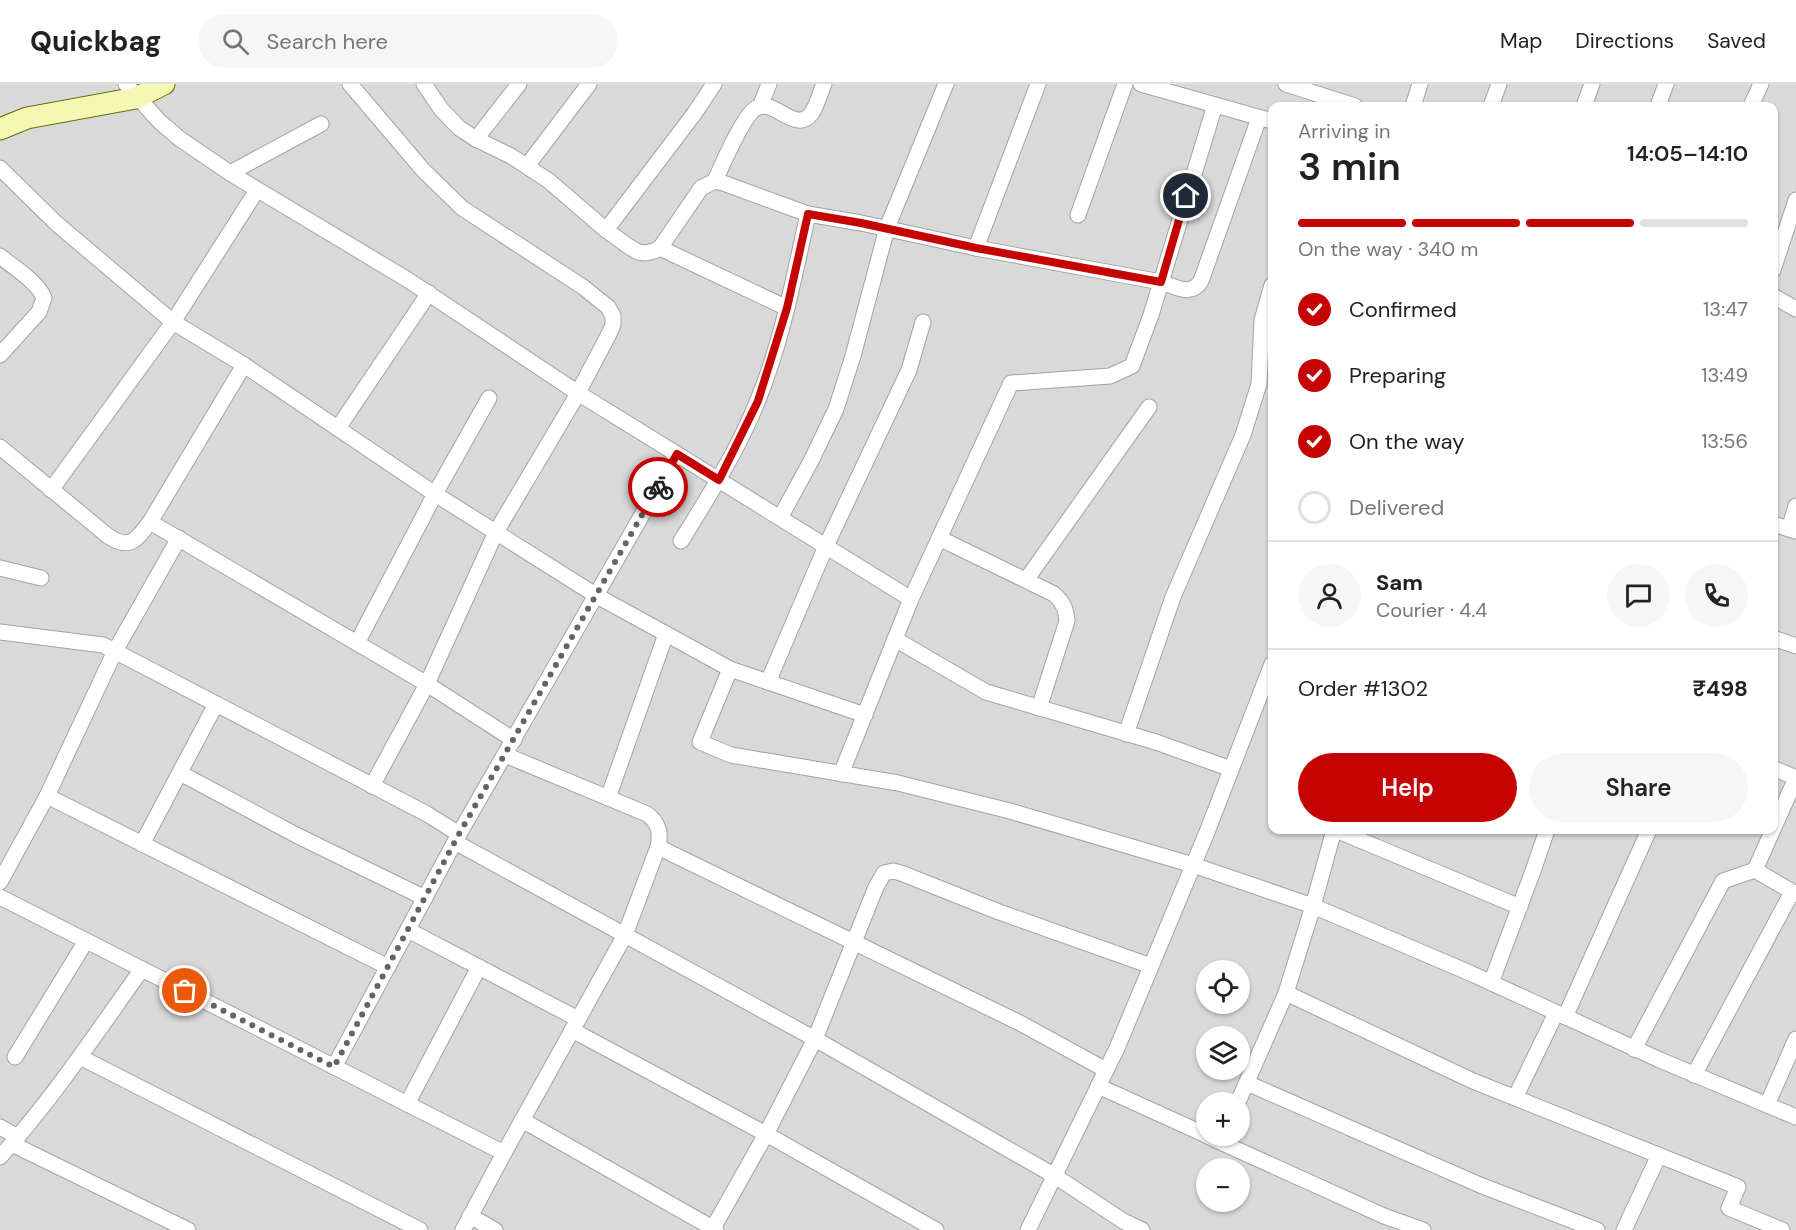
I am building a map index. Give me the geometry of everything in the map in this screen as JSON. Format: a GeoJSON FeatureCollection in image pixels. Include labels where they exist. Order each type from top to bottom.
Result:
{"type":"FeatureCollection","features":[{"type":"Feature","properties":{"kind":"street"},"geometry":{"type":"LineString","coordinates":[[0,129],[27,118],[164,84]]}},
{"type":"Feature","properties":{"kind":"street"},"geometry":{"type":"LineString","coordinates":[[350,84],[423,170],[462,208],[583,287],[609,307],[613,316],[613,325],[578,393],[496,532],[426,684],[372,786]]}},
{"type":"Feature","properties":{"kind":"street"},"geometry":{"type":"LineString","coordinates":[[424,84],[447,116],[459,128],[476,140],[511,156],[549,181],[606,230],[638,252],[654,251],[660,248],[701,188],[715,181],[734,140],[752,111],[760,107],[772,108],[795,120],[804,120],[813,112],[824,84]]}},
{"type":"Feature","properties":{"kind":"street"},"geometry":{"type":"LineString","coordinates":[[476,140],[519,84]]}},
{"type":"Feature","properties":{"kind":"street"},"geometry":{"type":"LineString","coordinates":[[527,166],[589,84]]}},
{"type":"Feature","properties":{"kind":"street"},"geometry":{"type":"LineString","coordinates":[[606,230],[714,84]]}},
{"type":"Feature","properties":{"kind":"street"},"geometry":{"type":"LineString","coordinates":[[760,107],[770,84]]}},
{"type":"Feature","properties":{"kind":"street"},"geometry":{"type":"LineString","coordinates":[[780,518],[836,409],[887,228],[946,84]]}},
{"type":"Feature","properties":{"kind":"street"},"geometry":{"type":"LineString","coordinates":[[976,248],[1038,84]]}},
{"type":"Feature","properties":{"kind":"street"},"geometry":{"type":"LineString","coordinates":[[1078,214],[1125,84]]}},
{"type":"Feature","properties":{"kind":"street"},"geometry":{"type":"LineString","coordinates":[[715,181],[808,214],[1161,282],[1191,290],[1201,281],[1266,120],[1141,84]]}},
{"type":"Feature","properties":{"kind":"street"},"geometry":{"type":"LineString","coordinates":[[1286,84],[1342,102]]}},
{"type":"Feature","properties":{"kind":"street"},"geometry":{"type":"LineString","coordinates":[[1414,102],[1420,84]]}},
{"type":"Feature","properties":{"kind":"street"},"geometry":{"type":"LineString","coordinates":[[1492,102],[1499,84]]}},
{"type":"Feature","properties":{"kind":"street"},"geometry":{"type":"LineString","coordinates":[[1585,102],[1592,84]]}},
{"type":"Feature","properties":{"kind":"street"},"geometry":{"type":"LineString","coordinates":[[1659,102],[1666,84]]}},
{"type":"Feature","properties":{"kind":"street"},"geometry":{"type":"LineString","coordinates":[[1753,102],[1761,84]]}},
{"type":"Feature","properties":{"kind":"street"},"geometry":{"type":"LineString","coordinates":[[131,91],[159,121],[180,139],[230,173],[429,293],[578,393],[911,599]]}},
{"type":"Feature","properties":{"kind":"street"},"geometry":{"type":"LineString","coordinates":[[840,774],[911,599],[1011,383],[1110,376],[1132,366],[1151,315],[1215,105]]}},
{"type":"Feature","properties":{"kind":"street"},"geometry":{"type":"LineString","coordinates":[[230,173],[321,124]]}},
{"type":"Feature","properties":{"kind":"street"},"geometry":{"type":"LineString","coordinates":[[0,168],[57,224],[173,322],[244,365],[435,494],[597,596],[730,669],[865,715]]}},
{"type":"Feature","properties":{"kind":"street"},"geometry":{"type":"LineString","coordinates":[[51,490],[173,322],[257,190]]}},
{"type":"Feature","properties":{"kind":"street"},"geometry":{"type":"LineString","coordinates":[[1778,255],[1796,200]]}},
{"type":"Feature","properties":{"kind":"street"},"geometry":{"type":"LineString","coordinates":[[681,541],[719,480],[758,401],[787,308],[808,214]]}},
{"type":"Feature","properties":{"kind":"street"},"geometry":{"type":"LineString","coordinates":[[660,248],[787,308]]}},
{"type":"Feature","properties":{"kind":"street"},"geometry":{"type":"LineString","coordinates":[[0,256],[34,284],[43,293],[44,298],[39,312],[0,355]]}},
{"type":"Feature","properties":{"kind":"street"},"geometry":{"type":"LineString","coordinates":[[338,428],[429,293]]}},
{"type":"Feature","properties":{"kind":"street"},"geometry":{"type":"LineString","coordinates":[[1126,734],[1173,597],[1243,435],[1259,384],[1262,320],[1268,299]]}},
{"type":"Feature","properties":{"kind":"street"},"geometry":{"type":"LineString","coordinates":[[1778,299],[1796,309]]}},
{"type":"Feature","properties":{"kind":"street"},"geometry":{"type":"LineString","coordinates":[[768,682],[826,546],[909,370],[923,322]]}},
{"type":"Feature","properties":{"kind":"street"},"geometry":{"type":"LineString","coordinates":[[0,447],[114,540],[122,543],[131,542],[137,539],[150,522],[244,365]]}},
{"type":"Feature","properties":{"kind":"street"},"geometry":{"type":"LineString","coordinates":[[357,643],[435,494],[489,398]]}},
{"type":"Feature","properties":{"kind":"street"},"geometry":{"type":"LineString","coordinates":[[1026,580],[1149,407]]}},
{"type":"Feature","properties":{"kind":"street"},"geometry":{"type":"LineString","coordinates":[[334,1067],[457,838],[677,454]]}},
{"type":"Feature","properties":{"kind":"street"},"geometry":{"type":"LineString","coordinates":[[1792,530],[1796,506]]}},
{"type":"Feature","properties":{"kind":"street"},"geometry":{"type":"LineString","coordinates":[[150,522],[426,684],[514,740]]}},
{"type":"Feature","properties":{"kind":"street"},"geometry":{"type":"LineString","coordinates":[[0,882],[46,796],[115,651],[179,538]]}},
{"type":"Feature","properties":{"kind":"street"},"geometry":{"type":"LineString","coordinates":[[939,538],[1054,594],[1062,601],[1067,621],[1039,708]]}},
{"type":"Feature","properties":{"kind":"street"},"geometry":{"type":"LineString","coordinates":[[0,568],[40,578]]}},
{"type":"Feature","properties":{"kind":"street"},"geometry":{"type":"LineString","coordinates":[[0,632],[103,645],[427,814],[457,838],[1055,1176],[1123,1221],[1142,1230]]}},
{"type":"Feature","properties":{"kind":"street"},"geometry":{"type":"LineString","coordinates":[[608,798],[666,634]]}},
{"type":"Feature","properties":{"kind":"street"},"geometry":{"type":"LineString","coordinates":[[895,639],[986,692],[1156,742],[1231,770]]}},
{"type":"Feature","properties":{"kind":"street"},"geometry":{"type":"LineString","coordinates":[[1778,640],[1796,646]]}},
{"type":"Feature","properties":{"kind":"street"},"geometry":{"type":"LineString","coordinates":[[730,669],[700,742],[731,755],[898,783],[1010,811],[1193,865],[1313,906],[1694,1075],[1796,1117]]}},
{"type":"Feature","properties":{"kind":"street"},"geometry":{"type":"LineString","coordinates":[[1028,1230],[1106,1070],[1151,966],[1268,674]]}},
{"type":"Feature","properties":{"kind":"street"},"geometry":{"type":"LineString","coordinates":[[142,844],[216,704]]}},
{"type":"Feature","properties":{"kind":"street"},"geometry":{"type":"LineString","coordinates":[[495,1230],[466,1223],[625,935],[660,837],[654,819],[647,814],[505,755]]}},
{"type":"Feature","properties":{"kind":"street"},"geometry":{"type":"LineString","coordinates":[[1778,770],[1796,778],[1778,818]]}},
{"type":"Feature","properties":{"kind":"street"},"geometry":{"type":"LineString","coordinates":[[180,773],[296,835],[425,898]]}},
{"type":"Feature","properties":{"kind":"street"},"geometry":{"type":"LineString","coordinates":[[46,796],[388,967]]}},
{"type":"Feature","properties":{"kind":"street"},"geometry":{"type":"LineString","coordinates":[[1243,1092],[1286,993],[1334,834]]}},
{"type":"Feature","properties":{"kind":"street"},"geometry":{"type":"LineString","coordinates":[[1345,834],[1520,907]]}},
{"type":"Feature","properties":{"kind":"street"},"geometry":{"type":"LineString","coordinates":[[1491,983],[1520,907],[1541,834]]}},
{"type":"Feature","properties":{"kind":"street"},"geometry":{"type":"LineString","coordinates":[[1515,1098],[1561,1015],[1647,834]]}},
{"type":"Feature","properties":{"kind":"street"},"geometry":{"type":"LineString","coordinates":[[1634,1048],[1722,881],[1755,870],[1771,834]]}},
{"type":"Feature","properties":{"kind":"street"},"geometry":{"type":"LineString","coordinates":[[658,847],[1020,1023],[1106,1070]]}},
{"type":"Feature","properties":{"kind":"street"},"geometry":{"type":"LineString","coordinates":[[1694,1075],[1794,893],[1755,870]]}},
{"type":"Feature","properties":{"kind":"street"},"geometry":{"type":"LineString","coordinates":[[522,1120],[714,1229],[815,1039],[884,873],[893,871],[999,912],[1151,966]]}},
{"type":"Feature","properties":{"kind":"street"},"geometry":{"type":"LineString","coordinates":[[0,897],[504,1153]]}},
{"type":"Feature","properties":{"kind":"street"},"geometry":{"type":"LineString","coordinates":[[408,930],[479,967],[936,1230]]}},
{"type":"Feature","properties":{"kind":"street"},"geometry":{"type":"LineString","coordinates":[[15,1057],[86,941]]}},
{"type":"Feature","properties":{"kind":"street"},"geometry":{"type":"LineString","coordinates":[[407,1104],[479,967]]}},
{"type":"Feature","properties":{"kind":"street"},"geometry":{"type":"LineString","coordinates":[[0,1157],[80,1057],[142,969]]}},
{"type":"Feature","properties":{"kind":"street"},"geometry":{"type":"LineString","coordinates":[[1286,993],[1473,1081],[1738,1187],[1729,1208],[1782,1230]]}},
{"type":"Feature","properties":{"kind":"street"},"geometry":{"type":"LineString","coordinates":[[1767,1105],[1796,1039]]}},
{"type":"Feature","properties":{"kind":"street"},"geometry":{"type":"LineString","coordinates":[[80,1057],[420,1230]]}},
{"type":"Feature","properties":{"kind":"street"},"geometry":{"type":"LineString","coordinates":[[1247,1083],[1480,1185],[1597,1230]]}},
{"type":"Feature","properties":{"kind":"street"},"geometry":{"type":"LineString","coordinates":[[1098,1086],[1196,1129]]}},
{"type":"Feature","properties":{"kind":"street"},"geometry":{"type":"LineString","coordinates":[[0,1127],[15,1141],[188,1230]]}},
{"type":"Feature","properties":{"kind":"street"},"geometry":{"type":"LineString","coordinates":[[1234,1146],[1384,1216],[1423,1230]]}},
{"type":"Feature","properties":{"kind":"street"},"geometry":{"type":"LineString","coordinates":[[1624,1230],[1659,1155]]}},
{"type":"Feature","properties":{"kind":"shaded area"},"geometry":{"type":"Polygon","coordinates":[[[0,84],[1796,84],[1796,1230],[0,1230],[0,84]]]}},
{"type":"Feature","properties":{"kind":"way so far"},"geometry":{"type":"LineString","coordinates":[[185,991],[334,1067],[459,834],[658,487]]}},
{"type":"Feature","properties":{"kind":"route"},"geometry":{"type":"LineString","coordinates":[[658,487],[677,454],[719,480],[758,401],[771,363],[787,308],[808,214],[1161,282],[1186,196]]}}]}
